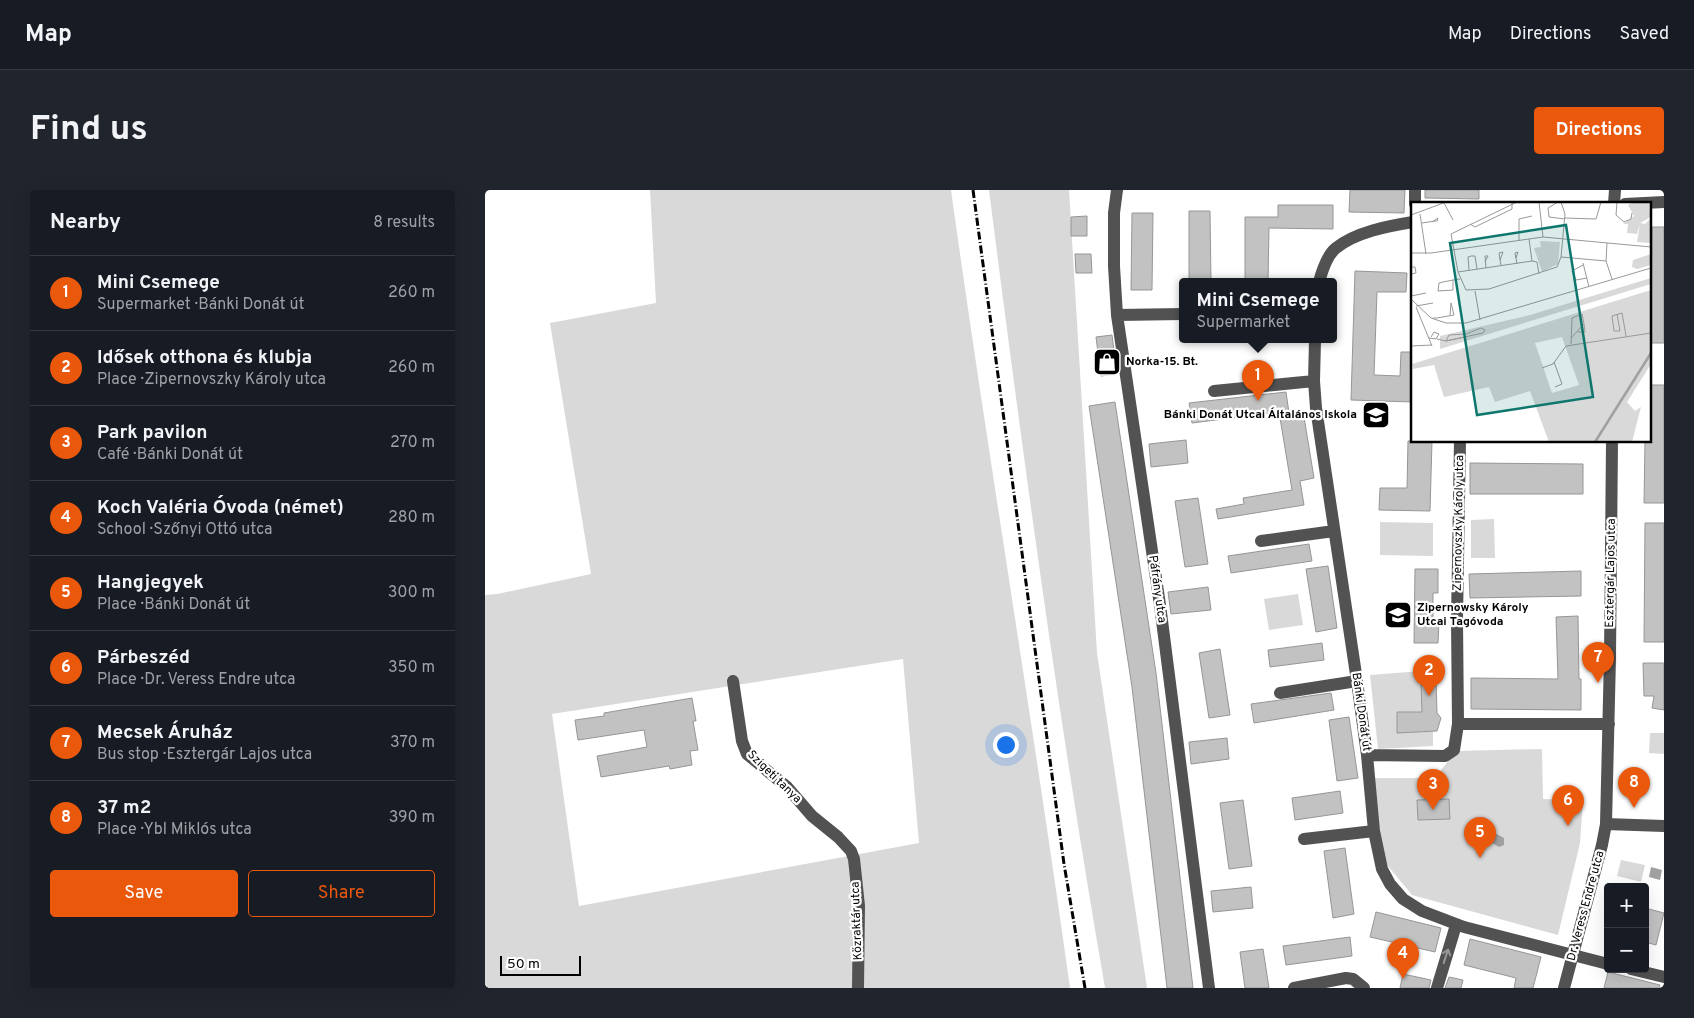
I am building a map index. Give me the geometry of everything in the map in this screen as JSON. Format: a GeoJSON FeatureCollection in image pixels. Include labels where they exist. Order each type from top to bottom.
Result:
{"type":"FeatureCollection","features":[{"type":"Feature","properties":{"kind":"street","name":"Páfrány utca"},"geometry":{"type":"LineString","coordinates":[[1117,190],[1114,213],[1117,314],[1160,605],[1209,988]]}},
{"type":"Feature","properties":{"kind":"street"},"geometry":{"type":"LineString","coordinates":[[1651,203],[1664,202]]}},
{"type":"Feature","properties":{"kind":"street"},"geometry":{"type":"LineString","coordinates":[[1320,278],[1325,265],[1335,248],[1361,235],[1390,226],[1411,222]]}},
{"type":"Feature","properties":{"kind":"street"},"geometry":{"type":"LineString","coordinates":[[1117,314],[1179,314]]}},
{"type":"Feature","properties":{"kind":"street","name":"Bánki Donát út"},"geometry":{"type":"LineString","coordinates":[[1315,343],[1313,381],[1315,408],[1357,682],[1367,755],[1374,831],[1382,869],[1390,884],[1403,899],[1422,911],[1456,925],[1604,963]]}},
{"type":"Feature","properties":{"kind":"street"},"geometry":{"type":"LineString","coordinates":[[1213,391],[1313,381]]}},
{"type":"Feature","properties":{"kind":"street","name":"Zipernovszky Károly utca"},"geometry":{"type":"LineString","coordinates":[[1367,755],[1445,756],[1454,750],[1458,724],[1457,601],[1460,442]]}},
{"type":"Feature","properties":{"kind":"street","name":"Esztergár Lajos utca"},"geometry":{"type":"LineString","coordinates":[[1606,824],[1612,442]]}},
{"type":"Feature","properties":{"kind":"street"},"geometry":{"type":"LineString","coordinates":[[1261,541],[1334,531]]}},
{"type":"Feature","properties":{"kind":"street","name":"Szigeti tanya"},"geometry":{"type":"LineString","coordinates":[[733,681],[742,741],[747,754],[787,787],[812,816],[838,838],[852,854]]}},
{"type":"Feature","properties":{"kind":"street"},"geometry":{"type":"LineString","coordinates":[[1280,693],[1357,682]]}},
{"type":"Feature","properties":{"kind":"street"},"geometry":{"type":"LineString","coordinates":[[1458,724],[1609,724]]}},
{"type":"Feature","properties":{"kind":"street"},"geometry":{"type":"LineString","coordinates":[[1606,824],[1664,826]]}},
{"type":"Feature","properties":{"kind":"street","name":"Dr. Veress Endre utca"},"geometry":{"type":"LineString","coordinates":[[1564,988],[1606,824]]}},
{"type":"Feature","properties":{"kind":"street"},"geometry":{"type":"LineString","coordinates":[[1304,839],[1374,831]]}},
{"type":"Feature","properties":{"kind":"street","name":"Közraktár utca"},"geometry":{"type":"LineString","coordinates":[[852,854],[859,906],[858,988]]}},
{"type":"Feature","properties":{"kind":"street"},"geometry":{"type":"LineString","coordinates":[[1437,988],[1456,925]]}},
{"type":"Feature","properties":{"kind":"street"},"geometry":{"type":"LineString","coordinates":[[1648,973],[1664,977]]}},
{"type":"Feature","properties":{"kind":"street"},"geometry":{"type":"LineString","coordinates":[[1294,988],[1346,978],[1353,979],[1364,988]]}},
{"type":"Feature","properties":{"kind":"shaded area"},"geometry":{"type":"Polygon","coordinates":[[[650,190],[951,190],[1070,988],[485,988],[485,595],[591,574],[550,323],[656,303],[650,190]],[[903,659],[552,714],[579,906],[919,843],[903,659]]]}},
{"type":"Feature","properties":{"kind":"shaded area"},"geometry":{"type":"Polygon","coordinates":[[[989,190],[1069,190],[1097,653],[1147,988],[1105,988],[1042,590],[989,190]]]}},
{"type":"Feature","properties":{"kind":"shaded area"},"geometry":{"type":"Polygon","coordinates":[[[1494,519],[1495,558],[1471,558],[1471,520],[1494,519]]]}},
{"type":"Feature","properties":{"kind":"shaded area"},"geometry":{"type":"Polygon","coordinates":[[[1380,522],[1433,523],[1433,556],[1380,555],[1380,522]]]}},
{"type":"Feature","properties":{"kind":"shaded area"},"geometry":{"type":"Polygon","coordinates":[[[1298,594],[1303,625],[1269,630],[1264,599],[1298,594]]]}},
{"type":"Feature","properties":{"kind":"shaded area"},"geometry":{"type":"Polygon","coordinates":[[[1422,671],[1422,712],[1397,712],[1397,732],[1433,732],[1433,746],[1378,749],[1370,675],[1422,671]]]}},
{"type":"Feature","properties":{"kind":"shaded area"},"geometry":{"type":"Polygon","coordinates":[[[1650,733],[1664,733],[1664,754],[1649,753],[1650,733]]]}},
{"type":"Feature","properties":{"kind":"shaded area"},"geometry":{"type":"Polygon","coordinates":[[[1542,749],[1543,799],[1583,800],[1580,843],[1558,935],[1412,895],[1383,860],[1373,778],[1435,778],[1456,751],[1542,749]]]}},
{"type":"Feature","properties":{"kind":"shaded area"},"geometry":{"type":"Polygon","coordinates":[[[1489,830],[1504,838],[1504,845],[1499,847],[1485,839],[1484,833],[1489,830]]]}},
{"type":"Feature","properties":{"kind":"shaded area"},"geometry":{"type":"Polygon","coordinates":[[[1621,860],[1645,865],[1641,882],[1617,876],[1621,860]]]}},
{"type":"Feature","properties":{"kind":"shaded area"},"geometry":{"type":"Polygon","coordinates":[[[1651,867],[1662,870],[1660,880],[1649,877],[1651,867]]]}},
{"type":"Feature","properties":{"kind":"building"},"geometry":{"type":"Polygon","coordinates":[[[1350,190],[1405,190],[1404,213],[1349,212],[1350,190]]]}},
{"type":"Feature","properties":{"kind":"building"},"geometry":{"type":"Polygon","coordinates":[[[1425,190],[1479,190],[1479,199],[1425,198],[1425,190]]]}},
{"type":"Feature","properties":{"kind":"building"},"geometry":{"type":"Polygon","coordinates":[[[1278,205],[1333,205],[1333,229],[1269,228],[1268,278],[1245,278],[1245,217],[1278,217],[1278,205]]]}},
{"type":"Feature","properties":{"kind":"building"},"geometry":{"type":"Polygon","coordinates":[[[1189,211],[1210,211],[1211,278],[1189,278],[1189,211]]]}},
{"type":"Feature","properties":{"kind":"building"},"geometry":{"type":"Polygon","coordinates":[[[1132,213],[1153,213],[1152,290],[1131,290],[1132,213]]]}},
{"type":"Feature","properties":{"kind":"building"},"geometry":{"type":"Polygon","coordinates":[[[1087,216],[1087,236],[1071,236],[1071,217],[1087,216]]]}},
{"type":"Feature","properties":{"kind":"building"},"geometry":{"type":"Polygon","coordinates":[[[1652,227],[1664,227],[1664,343],[1651,343],[1652,227]]]}},
{"type":"Feature","properties":{"kind":"building"},"geometry":{"type":"Polygon","coordinates":[[[1075,254],[1091,254],[1092,273],[1076,273],[1075,254]]]}},
{"type":"Feature","properties":{"kind":"building","name":"Bánki Donát Utcai Általános Iskola"},"geometry":{"type":"Polygon","coordinates":[[[1355,271],[1407,273],[1406,292],[1377,292],[1374,375],[1400,376],[1401,352],[1411,352],[1411,402],[1351,400],[1355,271]]]}},
{"type":"Feature","properties":{"kind":"building"},"geometry":{"type":"Polygon","coordinates":[[[1112,335],[1117,374],[1101,376],[1096,337],[1112,335]]]}},
{"type":"Feature","properties":{"kind":"building"},"geometry":{"type":"Polygon","coordinates":[[[1651,385],[1664,385],[1664,503],[1644,503],[1645,442],[1651,442],[1651,385]]]}},
{"type":"Feature","properties":{"kind":"building"},"geometry":{"type":"Polygon","coordinates":[[[1286,392],[1290,420],[1304,417],[1314,478],[1300,481],[1304,505],[1218,519],[1216,509],[1244,504],[1243,498],[1292,490],[1279,412],[1192,423],[1189,403],[1286,392]]]}},
{"type":"Feature","properties":{"kind":"building"},"geometry":{"type":"Polygon","coordinates":[[[1115,402],[1156,673],[1193,988],[1167,988],[1132,687],[1089,406],[1115,402]]]}},
{"type":"Feature","properties":{"kind":"building"},"geometry":{"type":"Polygon","coordinates":[[[1186,440],[1188,463],[1151,467],[1149,444],[1186,440]]]}},
{"type":"Feature","properties":{"kind":"building"},"geometry":{"type":"Polygon","coordinates":[[[1408,441],[1432,442],[1430,511],[1379,510],[1380,488],[1407,488],[1408,441]]]}},
{"type":"Feature","properties":{"kind":"building"},"geometry":{"type":"Polygon","coordinates":[[[1470,463],[1583,464],[1583,494],[1470,494],[1470,463]]]}},
{"type":"Feature","properties":{"kind":"building"},"geometry":{"type":"Polygon","coordinates":[[[1198,498],[1208,564],[1185,567],[1175,501],[1198,498]]]}},
{"type":"Feature","properties":{"kind":"building"},"geometry":{"type":"Polygon","coordinates":[[[1645,523],[1664,523],[1664,642],[1644,642],[1645,523]]]}},
{"type":"Feature","properties":{"kind":"building"},"geometry":{"type":"Polygon","coordinates":[[[1309,544],[1312,561],[1231,573],[1228,556],[1309,544]]]}},
{"type":"Feature","properties":{"kind":"building"},"geometry":{"type":"Polygon","coordinates":[[[1328,566],[1337,628],[1316,632],[1306,569],[1328,566]]]}},
{"type":"Feature","properties":{"kind":"building"},"geometry":{"type":"Polygon","coordinates":[[[1415,569],[1438,569],[1438,593],[1433,593],[1433,622],[1439,622],[1438,643],[1414,643],[1415,569]]]}},
{"type":"Feature","properties":{"kind":"building"},"geometry":{"type":"Polygon","coordinates":[[[1581,571],[1581,596],[1470,598],[1469,574],[1581,571]]]}},
{"type":"Feature","properties":{"kind":"building"},"geometry":{"type":"Polygon","coordinates":[[[1208,587],[1211,610],[1171,614],[1168,592],[1208,587]]]}},
{"type":"Feature","properties":{"kind":"building"},"geometry":{"type":"Polygon","coordinates":[[[1578,616],[1581,710],[1471,709],[1471,678],[1558,679],[1556,617],[1578,616]]]}},
{"type":"Feature","properties":{"kind":"building"},"geometry":{"type":"Polygon","coordinates":[[[1322,643],[1324,660],[1270,667],[1268,650],[1322,643]]]}},
{"type":"Feature","properties":{"kind":"building"},"geometry":{"type":"Polygon","coordinates":[[[1220,649],[1230,715],[1209,718],[1199,653],[1220,649]]]}},
{"type":"Feature","properties":{"kind":"building"},"geometry":{"type":"Polygon","coordinates":[[[1643,663],[1664,663],[1664,710],[1652,708],[1654,696],[1644,696],[1643,663]]]}},
{"type":"Feature","properties":{"kind":"building"},"geometry":{"type":"Polygon","coordinates":[[[1436,680],[1437,713],[1441,718],[1437,731],[1397,733],[1397,712],[1422,712],[1421,681],[1436,680]]]}},
{"type":"Feature","properties":{"kind":"building"},"geometry":{"type":"Polygon","coordinates":[[[1331,693],[1334,710],[1254,723],[1251,704],[1331,693]]]}},
{"type":"Feature","properties":{"kind":"building"},"geometry":{"type":"Polygon","coordinates":[[[692,698],[696,721],[693,721],[698,750],[690,751],[692,765],[670,769],[669,766],[601,777],[597,756],[647,747],[644,730],[578,740],[575,720],[604,716],[604,713],[692,698]]]}},
{"type":"Feature","properties":{"kind":"building"},"geometry":{"type":"Polygon","coordinates":[[[1349,717],[1358,778],[1337,781],[1329,720],[1349,717]]]}},
{"type":"Feature","properties":{"kind":"building"},"geometry":{"type":"Polygon","coordinates":[[[1227,738],[1229,759],[1191,764],[1189,742],[1227,738]]]}},
{"type":"Feature","properties":{"kind":"building"},"geometry":{"type":"Polygon","coordinates":[[[1340,791],[1343,813],[1295,820],[1292,798],[1340,791]]]}},
{"type":"Feature","properties":{"kind":"building"},"geometry":{"type":"Polygon","coordinates":[[[1449,799],[1450,819],[1418,820],[1417,800],[1449,799]]]}},
{"type":"Feature","properties":{"kind":"building"},"geometry":{"type":"Polygon","coordinates":[[[1243,800],[1252,866],[1229,869],[1220,803],[1243,800]]]}},
{"type":"Feature","properties":{"kind":"building"},"geometry":{"type":"Polygon","coordinates":[[[1345,848],[1354,914],[1333,918],[1324,851],[1345,848]]]}},
{"type":"Feature","properties":{"kind":"building"},"geometry":{"type":"Polygon","coordinates":[[[1251,887],[1253,908],[1213,912],[1211,891],[1251,887]]]}},
{"type":"Feature","properties":{"kind":"building"},"geometry":{"type":"Polygon","coordinates":[[[1649,909],[1664,913],[1656,945],[1649,943],[1649,909]]]}},
{"type":"Feature","properties":{"kind":"building"},"geometry":{"type":"Polygon","coordinates":[[[1376,912],[1441,928],[1435,952],[1370,937],[1376,912]]]}},
{"type":"Feature","properties":{"kind":"building"},"geometry":{"type":"Polygon","coordinates":[[[1350,937],[1352,956],[1286,965],[1283,946],[1350,937]]]}},
{"type":"Feature","properties":{"kind":"building"},"geometry":{"type":"Polygon","coordinates":[[[1470,939],[1541,957],[1533,988],[1514,988],[1516,978],[1464,965],[1470,939]]]}},
{"type":"Feature","properties":{"kind":"building"},"geometry":{"type":"Polygon","coordinates":[[[1263,949],[1269,988],[1245,988],[1240,952],[1263,949]]]}},
{"type":"Feature","properties":{"kind":"building"},"geometry":{"type":"Polygon","coordinates":[[[1608,973],[1660,985],[1659,988],[1604,988],[1608,973]]]}},
{"type":"Feature","properties":{"kind":"building"},"geometry":{"type":"Polygon","coordinates":[[[1403,974],[1431,980],[1429,988],[1400,988],[1403,974]]]}},
{"type":"Feature","properties":{"kind":"building"},"geometry":{"type":"Polygon","coordinates":[[[1449,977],[1463,980],[1461,988],[1445,988],[1449,977]]]}},
{"type":"Feature","properties":{"kind":"railway"},"geometry":{"type":"LineString","coordinates":[[973,190],[1064,864],[1085,988]]}},
{"type":"Feature","properties":{"kind":"place","name":"Norka-15. Bt."},"geometry":{"type":"Point","coordinates":[1107,362]}},
{"type":"Feature","properties":{"kind":"place","name":"Mini Csemege"},"geometry":{"type":"Point","coordinates":[1258,401]}},
{"type":"Feature","properties":{"kind":"place","name":"Bánki Donát Utcai Általános Iskola"},"geometry":{"type":"Point","coordinates":[1376,415]}},
{"type":"Feature","properties":{"kind":"place","name":"Zipernowsky Károly Utcai Tagóvoda"},"geometry":{"type":"Point","coordinates":[1398,615]}},
{"type":"Feature","properties":{"kind":"place","name":"Mecsek Áruház"},"geometry":{"type":"Point","coordinates":[1598,683]}},
{"type":"Feature","properties":{"kind":"place","name":"Idősek otthona és klubja"},"geometry":{"type":"Point","coordinates":[1429,696]}},
{"type":"Feature","properties":{"kind":"place","name":"37 m2"},"geometry":{"type":"Point","coordinates":[1634,808]}},
{"type":"Feature","properties":{"kind":"place","name":"Park pavilon"},"geometry":{"type":"Point","coordinates":[1433,810]}},
{"type":"Feature","properties":{"kind":"place","name":"Párbeszéd"},"geometry":{"type":"Point","coordinates":[1568,826]}},
{"type":"Feature","properties":{"kind":"place","name":"Hangjegyek"},"geometry":{"type":"Point","coordinates":[1480,858]}},
{"type":"Feature","properties":{"kind":"place","name":"Koch Valéria Óvoda (német)"},"geometry":{"type":"Point","coordinates":[1403,979]}}]}
